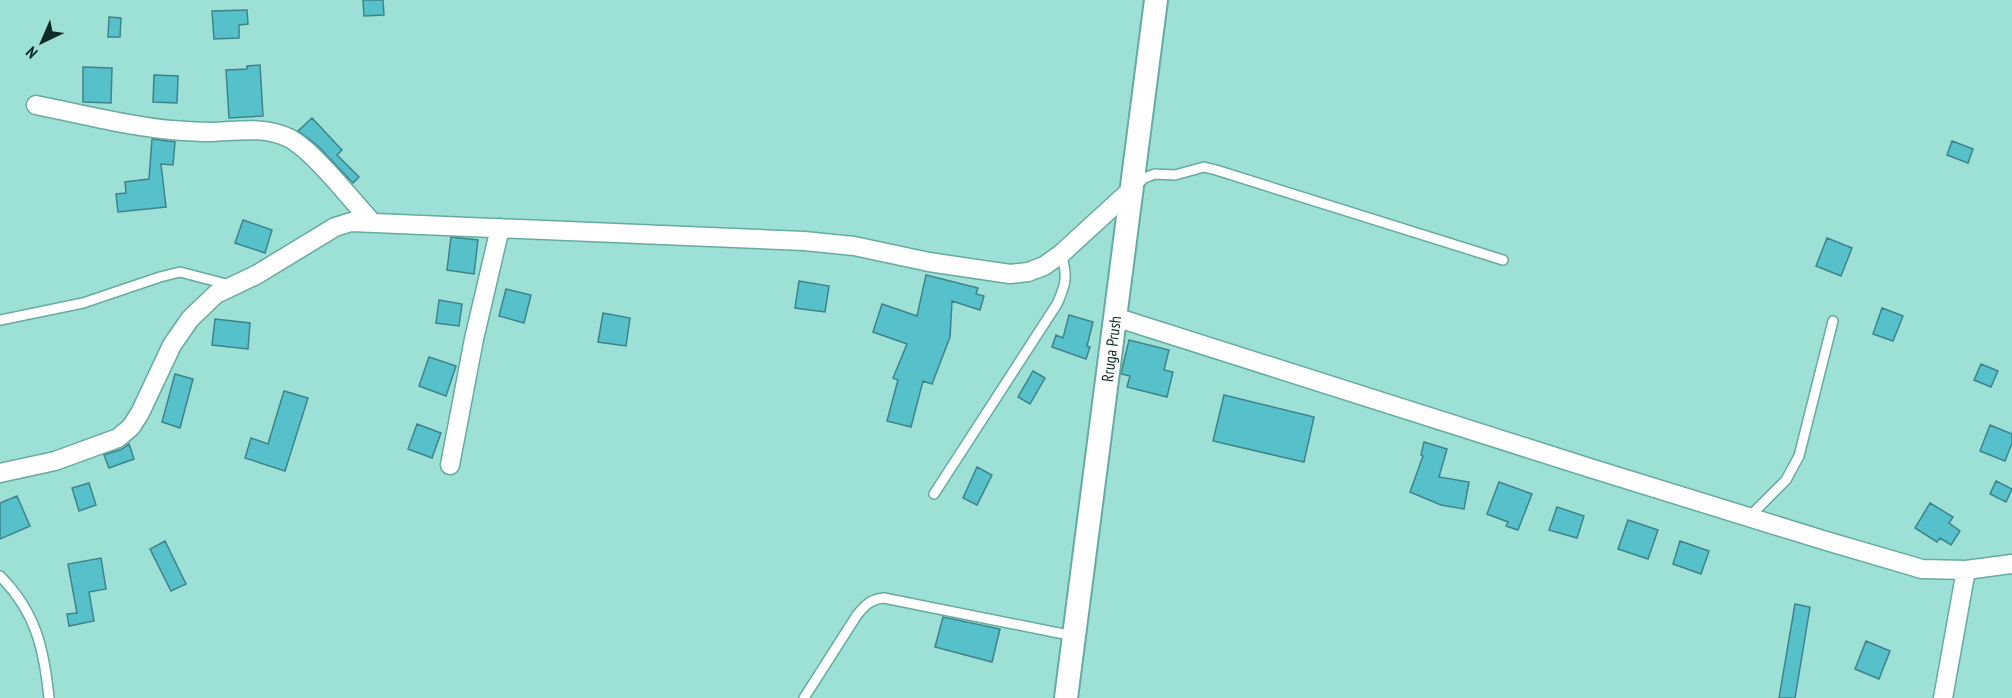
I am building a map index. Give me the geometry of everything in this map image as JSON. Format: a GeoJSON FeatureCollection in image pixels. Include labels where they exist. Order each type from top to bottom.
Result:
{"type":"FeatureCollection","features":[{"type":"Feature","properties":{"kind":"street","name":"Rruga Prush"},"geometry":{"type":"LineString","coordinates":[[1066,698],[1156,0]]}},
{"type":"Feature","properties":{"kind":"street"},"geometry":{"type":"LineString","coordinates":[[36,105],[135,125],[170,129],[210,132],[254,129],[274,132],[290,139],[313,157],[372,222]]}},
{"type":"Feature","properties":{"kind":"street"},"geometry":{"type":"LineString","coordinates":[[0,473],[55,461],[118,438],[131,427],[140,413],[172,345],[189,319],[216,294],[335,227],[351,222],[804,241],[854,246],[928,262],[1010,274],[1028,272],[1044,266],[1061,254],[1132,189]]}},
{"type":"Feature","properties":{"kind":"street"},"geometry":{"type":"LineString","coordinates":[[450,465],[474,339],[500,228]]}},
{"type":"Feature","properties":{"kind":"street"},"geometry":{"type":"LineString","coordinates":[[1115,318],[1749,518],[1922,569],[1966,570],[2012,564]]}},
{"type":"Feature","properties":{"kind":"street"},"geometry":{"type":"LineString","coordinates":[[1943,698],[1966,570]]}},
{"type":"Feature","properties":{"kind":"lane"},"geometry":{"type":"LineString","coordinates":[[1132,189],[1144,177],[1155,174],[1174,175],[1204,167],[1503,260]]}},
{"type":"Feature","properties":{"kind":"lane"},"geometry":{"type":"LineString","coordinates":[[934,494],[1057,304],[1065,286],[1066,271],[1061,254]]}},
{"type":"Feature","properties":{"kind":"lane"},"geometry":{"type":"LineString","coordinates":[[0,320],[83,303],[160,276],[180,272],[232,286]]}},
{"type":"Feature","properties":{"kind":"lane"},"geometry":{"type":"LineString","coordinates":[[1749,518],[1786,480],[1799,456],[1833,321]]}},
{"type":"Feature","properties":{"kind":"lane"},"geometry":{"type":"LineString","coordinates":[[0,576],[22,602],[36,628],[49,698]]}},
{"type":"Feature","properties":{"kind":"lane"},"geometry":{"type":"LineString","coordinates":[[804,698],[857,615],[874,599],[884,598],[1074,636]]}},
{"type":"Feature","properties":{"kind":"building"},"geometry":{"type":"Polygon","coordinates":[[[363,0],[383,0],[384,15],[364,16],[363,0]]]}},
{"type":"Feature","properties":{"kind":"building"},"geometry":{"type":"Polygon","coordinates":[[[247,10],[248,24],[239,25],[239,38],[214,39],[212,11],[247,10]]]}},
{"type":"Feature","properties":{"kind":"building"},"geometry":{"type":"Polygon","coordinates":[[[109,17],[121,18],[120,37],[108,37],[109,17]]]}},
{"type":"Feature","properties":{"kind":"building"},"geometry":{"type":"Polygon","coordinates":[[[260,65],[263,116],[229,118],[226,70],[247,69],[247,66],[260,65]]]}},
{"type":"Feature","properties":{"kind":"building"},"geometry":{"type":"Polygon","coordinates":[[[83,67],[112,68],[111,103],[83,102],[83,67]]]}},
{"type":"Feature","properties":{"kind":"building"},"geometry":{"type":"Polygon","coordinates":[[[154,75],[178,76],[177,103],[153,102],[154,75]]]}},
{"type":"Feature","properties":{"kind":"building"},"geometry":{"type":"Polygon","coordinates":[[[312,118],[342,150],[337,155],[359,177],[353,183],[317,145],[298,131],[312,118]]]}},
{"type":"Feature","properties":{"kind":"building"},"geometry":{"type":"Polygon","coordinates":[[[152,139],[175,142],[173,165],[161,164],[166,207],[118,212],[116,194],[126,193],[125,182],[149,179],[152,139]]]}},
{"type":"Feature","properties":{"kind":"building"},"geometry":{"type":"Polygon","coordinates":[[[1952,141],[1973,149],[1968,163],[1947,155],[1952,141]]]}},
{"type":"Feature","properties":{"kind":"building"},"geometry":{"type":"Polygon","coordinates":[[[243,220],[272,230],[265,253],[235,243],[243,220]]]}},
{"type":"Feature","properties":{"kind":"building"},"geometry":{"type":"Polygon","coordinates":[[[451,237],[478,240],[474,274],[447,270],[451,237]]]}},
{"type":"Feature","properties":{"kind":"building"},"geometry":{"type":"Polygon","coordinates":[[[1827,238],[1852,248],[1841,276],[1816,266],[1827,238]]]}},
{"type":"Feature","properties":{"kind":"building"},"geometry":{"type":"Polygon","coordinates":[[[926,275],[978,288],[976,294],[984,296],[980,310],[952,301],[950,337],[932,384],[923,381],[911,427],[887,421],[898,380],[893,378],[907,344],[873,332],[882,304],[917,316],[926,275]]]}},
{"type":"Feature","properties":{"kind":"building"},"geometry":{"type":"Polygon","coordinates":[[[799,281],[829,286],[825,312],[795,308],[799,281]]]}},
{"type":"Feature","properties":{"kind":"building"},"geometry":{"type":"Polygon","coordinates":[[[506,289],[531,295],[524,323],[499,316],[506,289]]]}},
{"type":"Feature","properties":{"kind":"building"},"geometry":{"type":"Polygon","coordinates":[[[439,300],[462,304],[459,326],[436,323],[439,300]]]}},
{"type":"Feature","properties":{"kind":"building"},"geometry":{"type":"Polygon","coordinates":[[[1882,308],[1903,316],[1893,341],[1873,334],[1882,308]]]}},
{"type":"Feature","properties":{"kind":"building"},"geometry":{"type":"Polygon","coordinates":[[[603,313],[630,318],[626,346],[598,342],[603,313]]]}},
{"type":"Feature","properties":{"kind":"building"},"geometry":{"type":"Polygon","coordinates":[[[1069,315],[1093,322],[1086,359],[1052,347],[1056,335],[1063,338],[1069,315]]]}},
{"type":"Feature","properties":{"kind":"building"},"geometry":{"type":"Polygon","coordinates":[[[215,319],[250,323],[248,349],[212,345],[215,319]]]}},
{"type":"Feature","properties":{"kind":"building"},"geometry":{"type":"Polygon","coordinates":[[[1129,340],[1169,350],[1164,370],[1173,372],[1167,397],[1127,387],[1130,376],[1121,374],[1129,340]]]}},
{"type":"Feature","properties":{"kind":"building"},"geometry":{"type":"Polygon","coordinates":[[[429,357],[456,366],[446,396],[419,386],[429,357]]]}},
{"type":"Feature","properties":{"kind":"building"},"geometry":{"type":"Polygon","coordinates":[[[1981,364],[1998,371],[1991,387],[1974,380],[1981,364]]]}},
{"type":"Feature","properties":{"kind":"building"},"geometry":{"type":"Polygon","coordinates":[[[1033,371],[1045,378],[1030,404],[1018,397],[1033,371]]]}},
{"type":"Feature","properties":{"kind":"building"},"geometry":{"type":"Polygon","coordinates":[[[175,374],[193,379],[180,428],[162,422],[175,374]]]}},
{"type":"Feature","properties":{"kind":"building"},"geometry":{"type":"Polygon","coordinates":[[[284,391],[308,398],[285,471],[245,458],[251,438],[268,444],[284,391]]]}},
{"type":"Feature","properties":{"kind":"building"},"geometry":{"type":"Polygon","coordinates":[[[1224,395],[1314,417],[1304,462],[1213,441],[1224,395]]]}},
{"type":"Feature","properties":{"kind":"building"},"geometry":{"type":"Polygon","coordinates":[[[417,424],[441,433],[432,458],[408,449],[417,424]]]}},
{"type":"Feature","properties":{"kind":"building"},"geometry":{"type":"Polygon","coordinates":[[[1990,425],[2012,434],[2012,443],[2005,461],[1980,451],[1990,425]]]}},
{"type":"Feature","properties":{"kind":"building"},"geometry":{"type":"Polygon","coordinates":[[[1424,442],[1447,449],[1439,477],[1469,482],[1464,509],[1441,505],[1410,492],[1423,456],[1421,455],[1424,442]]]}},
{"type":"Feature","properties":{"kind":"building"},"geometry":{"type":"Polygon","coordinates":[[[129,444],[134,459],[109,468],[104,455],[129,444]]]}},
{"type":"Feature","properties":{"kind":"building"},"geometry":{"type":"Polygon","coordinates":[[[977,467],[992,475],[977,505],[963,498],[977,467]]]}},
{"type":"Feature","properties":{"kind":"building"},"geometry":{"type":"Polygon","coordinates":[[[1996,481],[2012,489],[2006,502],[1990,494],[1996,481]]]}},
{"type":"Feature","properties":{"kind":"building"},"geometry":{"type":"Polygon","coordinates":[[[1499,482],[1532,494],[1518,530],[1506,526],[1508,522],[1487,514],[1499,482]]]}},
{"type":"Feature","properties":{"kind":"building"},"geometry":{"type":"Polygon","coordinates":[[[89,483],[96,505],[79,511],[72,488],[89,483]]]}},
{"type":"Feature","properties":{"kind":"building"},"geometry":{"type":"Polygon","coordinates":[[[17,496],[30,526],[0,539],[0,503],[17,496]]]}},
{"type":"Feature","properties":{"kind":"building"},"geometry":{"type":"Polygon","coordinates":[[[1930,503],[1953,517],[1949,523],[1960,531],[1951,545],[1940,538],[1937,542],[1915,528],[1930,503]]]}},
{"type":"Feature","properties":{"kind":"building"},"geometry":{"type":"Polygon","coordinates":[[[1557,507],[1584,516],[1577,538],[1549,530],[1557,507]]]}},
{"type":"Feature","properties":{"kind":"building"},"geometry":{"type":"Polygon","coordinates":[[[1628,520],[1658,530],[1648,559],[1618,549],[1628,520]]]}},
{"type":"Feature","properties":{"kind":"building"},"geometry":{"type":"Polygon","coordinates":[[[165,541],[186,584],[171,591],[150,549],[165,541]]]}},
{"type":"Feature","properties":{"kind":"building"},"geometry":{"type":"Polygon","coordinates":[[[1680,541],[1709,551],[1701,574],[1673,564],[1680,541]]]}},
{"type":"Feature","properties":{"kind":"building"},"geometry":{"type":"Polygon","coordinates":[[[101,558],[106,589],[89,592],[94,621],[69,626],[67,614],[77,613],[68,564],[101,558]]]}},
{"type":"Feature","properties":{"kind":"building"},"geometry":{"type":"Polygon","coordinates":[[[1795,604],[1810,607],[1795,698],[1779,698],[1795,604]]]}},
{"type":"Feature","properties":{"kind":"building"},"geometry":{"type":"Polygon","coordinates":[[[943,617],[1000,629],[992,662],[935,647],[943,617]]]}},
{"type":"Feature","properties":{"kind":"building"},"geometry":{"type":"Polygon","coordinates":[[[1866,641],[1890,651],[1879,679],[1855,669],[1866,641]]]}}]}
